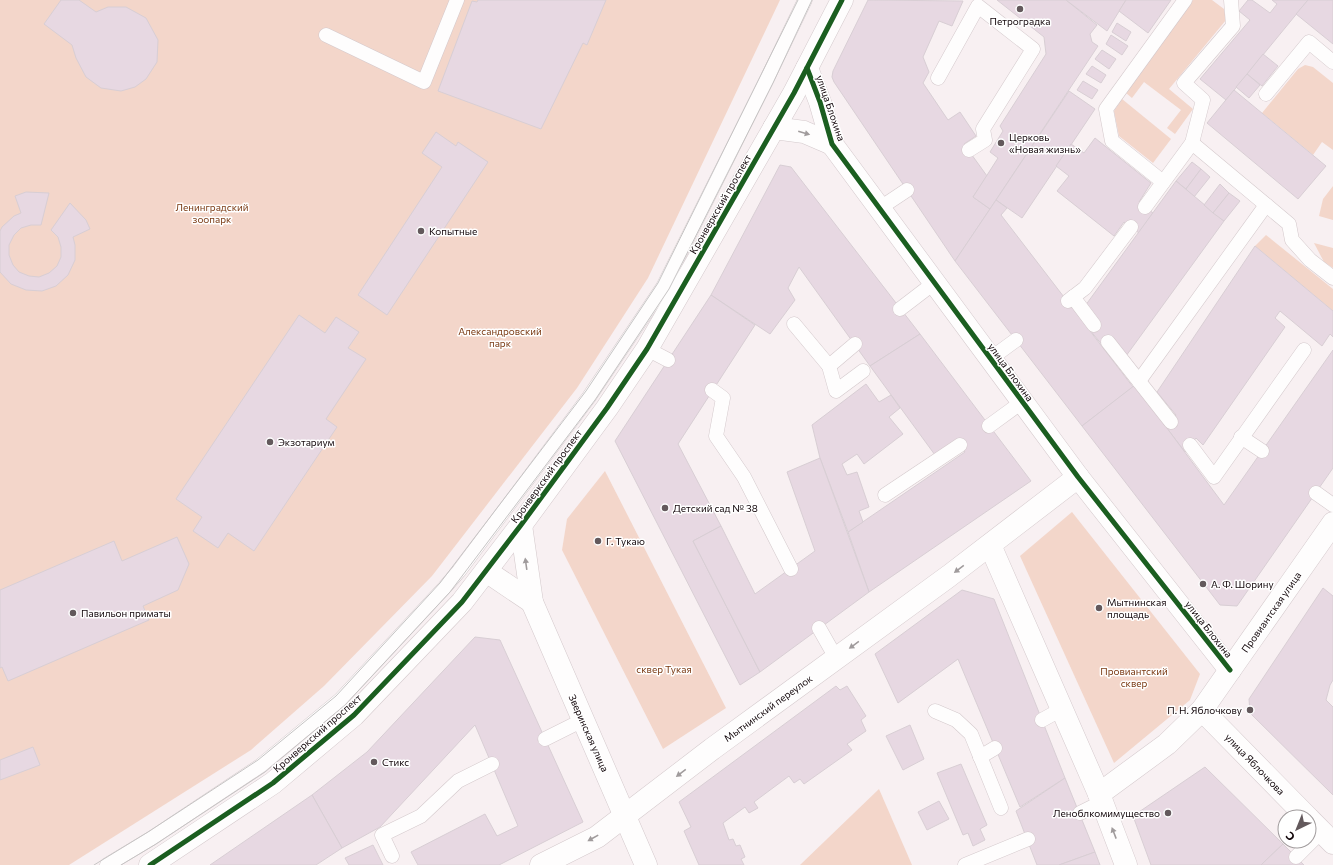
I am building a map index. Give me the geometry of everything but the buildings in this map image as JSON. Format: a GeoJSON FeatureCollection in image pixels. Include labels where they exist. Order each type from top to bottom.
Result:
{"type":"FeatureCollection","features":[{"type":"Feature","properties":{"kind":"street","name":"Кронверкский проспект"},"geometry":{"type":"LineString","coordinates":[[150,865],[273,783],[354,715],[462,602],[607,408],[647,349],[774,128],[842,0]]}},
{"type":"Feature","properties":{"kind":"street","name":"улица Блохина"},"geometry":{"type":"LineString","coordinates":[[807,68],[820,102],[832,144],[1078,477],[1230,670]]}},
{"type":"Feature","properties":{"kind":"street","name":"улица Блохина"},"geometry":{"type":"LineString","coordinates":[[774,128],[804,132],[832,144]]}},
{"type":"Feature","properties":{"kind":"street"},"geometry":{"type":"LineString","coordinates":[[1078,477],[990,545],[1101,798],[1126,865]]}},
{"type":"Feature","properties":{"kind":"street","name":"Провиантская улица"},"geometry":{"type":"LineString","coordinates":[[1101,798],[1166,744],[1202,710],[1333,523]]}},
{"type":"Feature","properties":{"kind":"street","name":"Зверинская улица"},"geometry":{"type":"LineString","coordinates":[[521,525],[532,602],[646,865]]}},
{"type":"Feature","properties":{"kind":"street","name":"Мытнинский переулок"},"geometry":{"type":"LineString","coordinates":[[541,865],[597,837],[712,749],[990,545]]}},
{"type":"Feature","properties":{"kind":"street"},"geometry":{"type":"LineString","coordinates":[[486,571],[532,602]]}},
{"type":"Feature","properties":{"kind":"street","name":"улица Яблочкова"},"geometry":{"type":"LineString","coordinates":[[1202,710],[1318,828]]}},
{"type":"Feature","properties":{"kind":"lane"},"geometry":{"type":"LineString","coordinates":[[326,35],[424,82],[457,0]]}},
{"type":"Feature","properties":{"kind":"lane"},"geometry":{"type":"LineString","coordinates":[[107,865],[152,838],[260,766],[340,700],[440,593],[459,570],[589,396],[663,287],[805,0]]}},
{"type":"Feature","properties":{"kind":"lane"},"geometry":{"type":"LineString","coordinates":[[1163,182],[1112,141],[1106,109],[1185,0]]}},
{"type":"Feature","properties":{"kind":"lane"},"geometry":{"type":"LineString","coordinates":[[1145,207],[1192,143],[1203,100],[1184,83],[1233,26],[1231,0]]}},
{"type":"Feature","properties":{"kind":"lane"},"geometry":{"type":"LineString","coordinates":[[938,78],[978,6],[1033,49],[983,129],[985,140],[969,150]]}},
{"type":"Feature","properties":{"kind":"lane"},"geometry":{"type":"LineString","coordinates":[[1266,94],[1309,42],[1333,62]]}},
{"type":"Feature","properties":{"kind":"lane"},"geometry":{"type":"LineString","coordinates":[[1192,143],[1289,224],[1292,240],[1310,260],[1333,278]]}},
{"type":"Feature","properties":{"kind":"lane"},"geometry":{"type":"LineString","coordinates":[[880,208],[907,190]]}},
{"type":"Feature","properties":{"kind":"lane"},"geometry":{"type":"LineString","coordinates":[[1139,381],[1266,205]]}},
{"type":"Feature","properties":{"kind":"lane"},"geometry":{"type":"LineString","coordinates":[[1094,325],[1071,299],[1085,288],[1131,227]]}},
{"type":"Feature","properties":{"kind":"lane"},"geometry":{"type":"LineString","coordinates":[[900,309],[934,283]]}},
{"type":"Feature","properties":{"kind":"lane"},"geometry":{"type":"LineString","coordinates":[[794,324],[829,366],[836,391],[862,371]]}},
{"type":"Feature","properties":{"kind":"lane"},"geometry":{"type":"LineString","coordinates":[[990,359],[1016,340]]}},
{"type":"Feature","properties":{"kind":"lane"},"geometry":{"type":"LineString","coordinates":[[1108,342],[1171,422]]}},
{"type":"Feature","properties":{"kind":"lane"},"geometry":{"type":"LineString","coordinates":[[829,366],[855,344]]}},
{"type":"Feature","properties":{"kind":"lane"},"geometry":{"type":"LineString","coordinates":[[647,349],[668,360]]}},
{"type":"Feature","properties":{"kind":"lane"},"geometry":{"type":"LineString","coordinates":[[1190,445],[1214,477],[1304,350]]}},
{"type":"Feature","properties":{"kind":"lane"},"geometry":{"type":"LineString","coordinates":[[712,390],[723,398],[716,436],[744,477],[791,569]]}},
{"type":"Feature","properties":{"kind":"lane"},"geometry":{"type":"LineString","coordinates":[[989,426],[1022,402]]}},
{"type":"Feature","properties":{"kind":"lane"},"geometry":{"type":"LineString","coordinates":[[1241,437],[1262,451]]}},
{"type":"Feature","properties":{"kind":"lane"},"geometry":{"type":"LineString","coordinates":[[885,495],[960,445]]}},
{"type":"Feature","properties":{"kind":"lane"},"geometry":{"type":"LineString","coordinates":[[1316,493],[1333,505]]}},
{"type":"Feature","properties":{"kind":"lane"},"geometry":{"type":"LineString","coordinates":[[819,628],[836,658]]}},
{"type":"Feature","properties":{"kind":"lane"},"geometry":{"type":"LineString","coordinates":[[1042,720],[1062,709]]}},
{"type":"Feature","properties":{"kind":"lane"},"geometry":{"type":"LineString","coordinates":[[935,711],[956,720],[970,734],[1001,808]]}},
{"type":"Feature","properties":{"kind":"lane"},"geometry":{"type":"LineString","coordinates":[[545,739],[584,720]]}},
{"type":"Feature","properties":{"kind":"lane"},"geometry":{"type":"LineString","coordinates":[[980,757],[995,748]]}},
{"type":"Feature","properties":{"kind":"lane"},"geometry":{"type":"LineString","coordinates":[[392,856],[382,835],[421,816],[458,781],[492,764]]}},
{"type":"Feature","properties":{"kind":"lane"},"geometry":{"type":"LineString","coordinates":[[1080,813],[1101,798]]}},
{"type":"Feature","properties":{"kind":"lane"},"geometry":{"type":"LineString","coordinates":[[1296,857],[1318,828]]}},
{"type":"Feature","properties":{"kind":"lane"},"geometry":{"type":"LineString","coordinates":[[965,865],[1028,839]]}},
{"type":"Feature","properties":{"kind":"green space"},"geometry":{"type":"Polygon","coordinates":[[[0,0],[780,0],[648,278],[577,388],[432,576],[324,686],[251,750],[69,865],[0,865],[0,0]]]}},
{"type":"Feature","properties":{"kind":"green space"},"geometry":{"type":"Polygon","coordinates":[[[1193,0],[1212,0],[1224,9],[1226,20],[1169,89],[1193,109],[1175,134],[1167,128],[1181,110],[1144,82],[1132,98],[1126,93],[1193,0]]]}},
{"type":"Feature","properties":{"kind":"green space"},"geometry":{"type":"Polygon","coordinates":[[[1305,65],[1313,67],[1333,83],[1333,150],[1322,142],[1313,155],[1262,113],[1298,69],[1305,65]]]}},
{"type":"Feature","properties":{"kind":"green space"},"geometry":{"type":"Polygon","coordinates":[[[1122,99],[1171,139],[1153,163],[1119,136],[1114,111],[1122,99]]]}},
{"type":"Feature","properties":{"kind":"green space"},"geometry":{"type":"Polygon","coordinates":[[[1333,186],[1333,220],[1319,216],[1323,199],[1333,186]]]}},
{"type":"Feature","properties":{"kind":"green space"},"geometry":{"type":"Polygon","coordinates":[[[1266,235],[1333,289],[1333,311],[1255,246],[1266,235]]]}},
{"type":"Feature","properties":{"kind":"green space"},"geometry":{"type":"Polygon","coordinates":[[[1314,243],[1333,248],[1333,268],[1324,262],[1314,243]]]}},
{"type":"Feature","properties":{"kind":"green space","name":"сквер Тукая"},"geometry":{"type":"Polygon","coordinates":[[[605,471],[726,708],[663,749],[562,550],[567,519],[605,471]]]}},
{"type":"Feature","properties":{"kind":"green space","name":"Провиантский сквер"},"geometry":{"type":"Polygon","coordinates":[[[1072,512],[1200,674],[1190,700],[1114,763],[1020,556],[1072,512]]]}},
{"type":"Feature","properties":{"kind":"green space"},"geometry":{"type":"Polygon","coordinates":[[[879,789],[912,865],[800,865],[879,789]]]}},
{"type":"Feature","properties":{"kind":"tram line"},"geometry":{"type":"LineString","coordinates":[[94,865],[148,832],[258,760],[336,696],[440,583],[586,391],[658,283],[798,0]]}},
{"type":"Feature","properties":{"kind":"tram line"},"geometry":{"type":"LineString","coordinates":[[121,865],[156,844],[265,772],[345,705],[450,592],[595,400],[669,289],[773,83],[812,0]]}},
{"type":"Feature","properties":{"kind":"cycle path"},"geometry":{"type":"LineString","coordinates":[[150,865],[273,783],[354,715],[462,602],[607,408],[647,349],[794,93],[842,0]]}},
{"type":"Feature","properties":{"kind":"cycle path"},"geometry":{"type":"LineString","coordinates":[[807,68],[820,102],[832,144],[1078,477],[1230,670]]}},
{"type":"Feature","properties":{"kind":"place","name":"Петроградка"},"geometry":{"type":"Point","coordinates":[1020,9]}},
{"type":"Feature","properties":{"kind":"place","name":"Церковь «Новая жизнь»"},"geometry":{"type":"Point","coordinates":[1001,143]}},
{"type":"Feature","properties":{"kind":"place","name":"Копытные"},"geometry":{"type":"Point","coordinates":[421,231]}},
{"type":"Feature","properties":{"kind":"place","name":"Экзотариум"},"geometry":{"type":"Point","coordinates":[270,442]}},
{"type":"Feature","properties":{"kind":"place","name":"Детский сад № 38"},"geometry":{"type":"Point","coordinates":[665,508]}},
{"type":"Feature","properties":{"kind":"place","name":"Г. Тукаю"},"geometry":{"type":"Point","coordinates":[598,541]}},
{"type":"Feature","properties":{"kind":"place","name":"А. Ф. Шорину"},"geometry":{"type":"Point","coordinates":[1203,584]}},
{"type":"Feature","properties":{"kind":"place","name":"Мытнинская площадь"},"geometry":{"type":"Point","coordinates":[1099,608]}},
{"type":"Feature","properties":{"kind":"place","name":"Павильон приматы"},"geometry":{"type":"Point","coordinates":[73,613]}},
{"type":"Feature","properties":{"kind":"place","name":"П. Н. Яблочкову"},"geometry":{"type":"Point","coordinates":[1250,710]}},
{"type":"Feature","properties":{"kind":"place","name":"Стикс"},"geometry":{"type":"Point","coordinates":[374,762]}},
{"type":"Feature","properties":{"kind":"place","name":"Леноблкомимущество"},"geometry":{"type":"Point","coordinates":[1168,813]}},
{"type":"Feature","properties":{"kind":"park label","name":"Ленинградский зоопарк"},"geometry":{"type":"Point","coordinates":[212,212]}},
{"type":"Feature","properties":{"kind":"park label","name":"Александровский парк"},"geometry":{"type":"Point","coordinates":[500,336]}}]}
